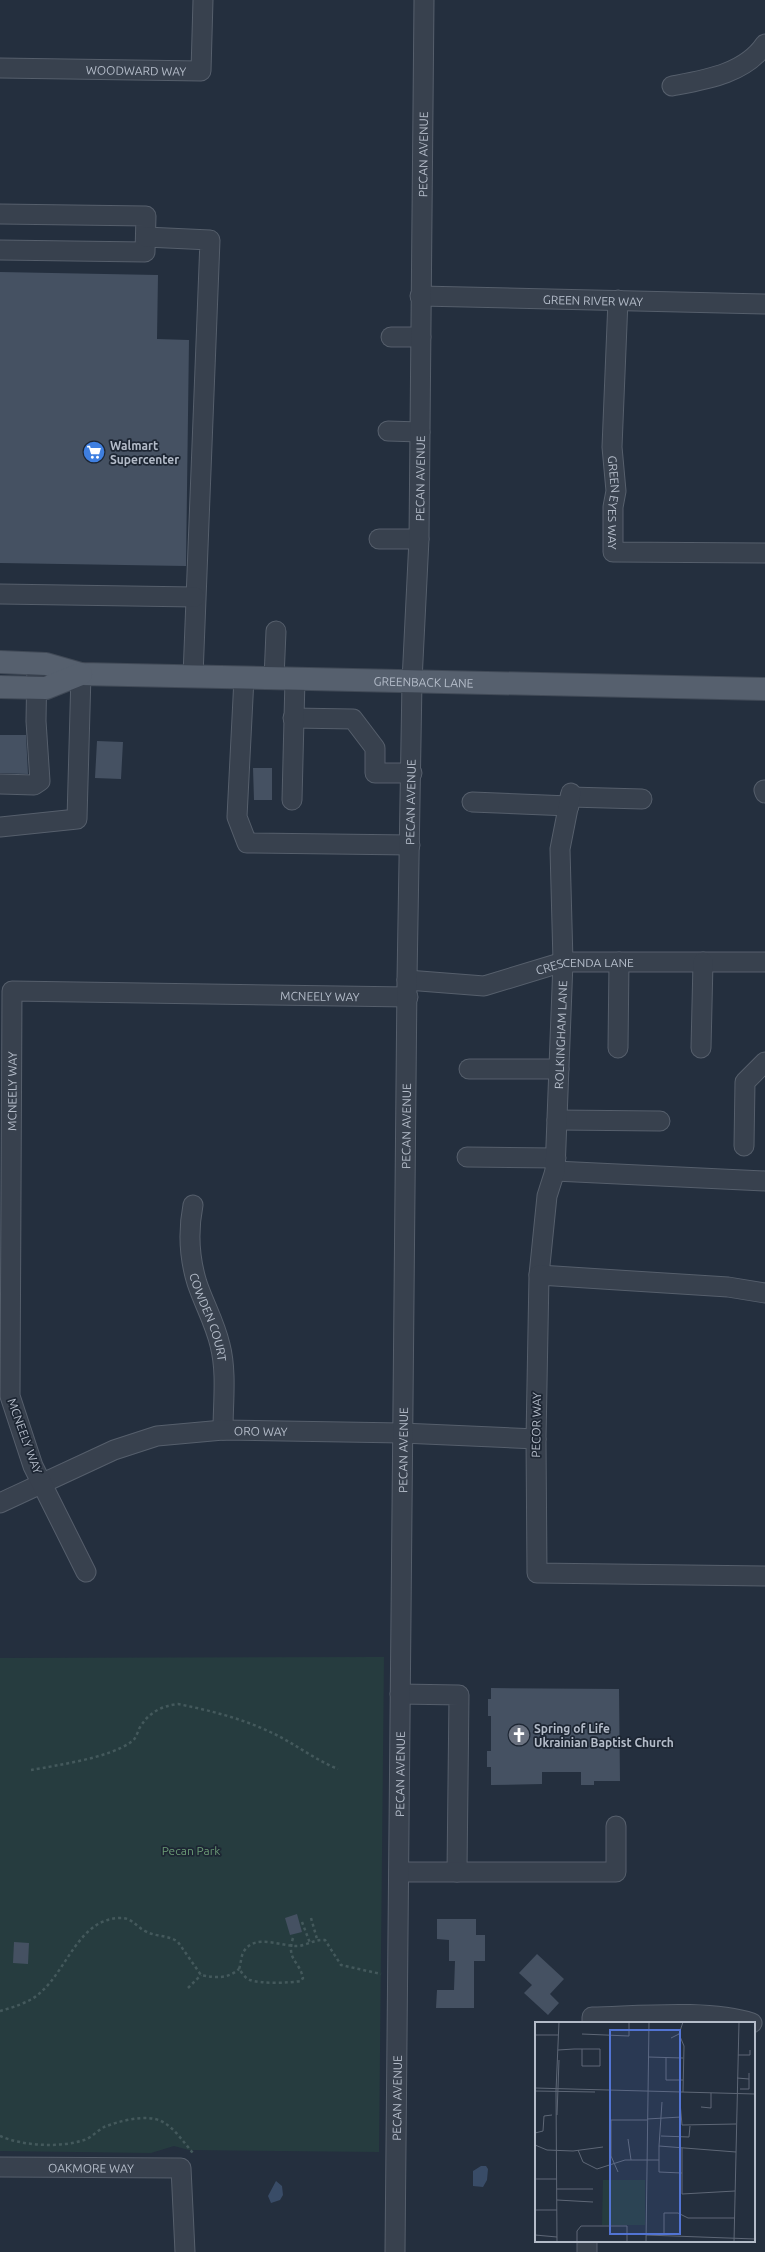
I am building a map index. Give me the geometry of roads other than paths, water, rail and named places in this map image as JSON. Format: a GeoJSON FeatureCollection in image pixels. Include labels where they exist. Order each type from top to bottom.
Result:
{"type":"FeatureCollection","features":[{"type":"Feature","properties":{"kind":"main road","name":"GREENBACK LANE"},"geometry":{"type":"LineString","coordinates":[[0,662],[46,664],[81,674],[765,689]]}},
{"type":"Feature","properties":{"kind":"main road","name":"GREENBACK LANE"},"geometry":{"type":"LineString","coordinates":[[0,687],[46,688],[81,674]]}},
{"type":"Feature","properties":{"kind":"street","name":"WOODWARD WAY"},"geometry":{"type":"LineString","coordinates":[[0,68],[202,71],[203,0]]}},
{"type":"Feature","properties":{"kind":"street","name":"PECAN AVENUE"},"geometry":{"type":"LineString","coordinates":[[395,2252],[402,1433],[412,773],[412,681],[419,539],[420,296],[424,0]]}},
{"type":"Feature","properties":{"kind":"street"},"geometry":{"type":"LineString","coordinates":[[672,86],[725,74],[740,66],[764,48]]}},
{"type":"Feature","properties":{"kind":"street"},"geometry":{"type":"LineString","coordinates":[[0,214],[146,216],[145,252],[0,250]]}},
{"type":"Feature","properties":{"kind":"street"},"geometry":{"type":"LineString","coordinates":[[146,237],[210,240],[193,676]]}},
{"type":"Feature","properties":{"kind":"street","name":"GREEN RIVER WAY"},"geometry":{"type":"LineString","coordinates":[[420,296],[765,304]]}},
{"type":"Feature","properties":{"kind":"street","name":"GREEN EYES WAY"},"geometry":{"type":"LineString","coordinates":[[618,300],[612,447],[616,491],[613,507],[613,552],[765,553]]}},
{"type":"Feature","properties":{"kind":"street"},"geometry":{"type":"LineString","coordinates":[[391,337],[421,337]]}},
{"type":"Feature","properties":{"kind":"street"},"geometry":{"type":"LineString","coordinates":[[388,431],[420,432]]}},
{"type":"Feature","properties":{"kind":"street"},"geometry":{"type":"LineString","coordinates":[[379,539],[419,539]]}},
{"type":"Feature","properties":{"kind":"street"},"geometry":{"type":"LineString","coordinates":[[0,594],[195,597]]}},
{"type":"Feature","properties":{"kind":"street"},"geometry":{"type":"LineString","coordinates":[[276,631],[293,718],[292,800]]}},
{"type":"Feature","properties":{"kind":"street"},"geometry":{"type":"LineString","coordinates":[[0,784],[34,785],[40,780],[36,721],[37,663]]}},
{"type":"Feature","properties":{"kind":"street"},"geometry":{"type":"LineString","coordinates":[[0,827],[77,819],[81,674]]}},
{"type":"Feature","properties":{"kind":"street"},"geometry":{"type":"LineString","coordinates":[[244,678],[237,817],[247,843],[410,845]]}},
{"type":"Feature","properties":{"kind":"street"},"geometry":{"type":"LineString","coordinates":[[293,718],[353,719],[375,748],[375,773],[412,773]]}},
{"type":"Feature","properties":{"kind":"street"},"geometry":{"type":"LineString","coordinates":[[472,802],[570,799],[642,799]]}},
{"type":"Feature","properties":{"kind":"street","name":"ROLKINGHAM LANE"},"geometry":{"type":"LineString","coordinates":[[539,1275],[547,1196],[555,1164],[563,962],[560,850],[570,799]]}},
{"type":"Feature","properties":{"kind":"street","name":"CRESCENDA LANE"},"geometry":{"type":"LineString","coordinates":[[408,989],[484,986],[563,962],[765,962]]}},
{"type":"Feature","properties":{"kind":"street"},"geometry":{"type":"LineString","coordinates":[[618,1048],[619,962]]}},
{"type":"Feature","properties":{"kind":"street"},"geometry":{"type":"LineString","coordinates":[[701,1048],[703,962]]}},
{"type":"Feature","properties":{"kind":"street","name":"MCNEELY WAY"},"geometry":{"type":"LineString","coordinates":[[86,1572],[33,1466],[13,1407],[9,1385],[12,991],[408,989]]}},
{"type":"Feature","properties":{"kind":"street"},"geometry":{"type":"LineString","coordinates":[[744,1146],[745,1082],[765,1062]]}},
{"type":"Feature","properties":{"kind":"street"},"geometry":{"type":"LineString","coordinates":[[469,1069],[559,1069]]}},
{"type":"Feature","properties":{"kind":"street"},"geometry":{"type":"LineString","coordinates":[[557,1120],[660,1121]]}},
{"type":"Feature","properties":{"kind":"street"},"geometry":{"type":"LineString","coordinates":[[467,1157],[765,1181]]}},
{"type":"Feature","properties":{"kind":"street","name":"COWDEN COURT"},"geometry":{"type":"LineString","coordinates":[[193,1205],[190,1221],[191,1258],[197,1281],[210,1314],[220,1346],[223,1368],[223,1430]]}},
{"type":"Feature","properties":{"kind":"street"},"geometry":{"type":"LineString","coordinates":[[539,1275],[728,1287],[765,1293]]}},
{"type":"Feature","properties":{"kind":"street","name":"PECOR WAY"},"geometry":{"type":"LineString","coordinates":[[539,1275],[536,1439],[537,1573],[765,1576]]}},
{"type":"Feature","properties":{"kind":"street","name":"ORO WAY"},"geometry":{"type":"LineString","coordinates":[[0,1504],[132,1443],[157,1436],[223,1430],[402,1433],[536,1439]]}},
{"type":"Feature","properties":{"kind":"street"},"geometry":{"type":"LineString","coordinates":[[400,1694],[459,1695],[457,1872]]}},
{"type":"Feature","properties":{"kind":"street"},"geometry":{"type":"LineString","coordinates":[[399,1872],[616,1872],[616,1826]]}},
{"type":"Feature","properties":{"kind":"street"},"geometry":{"type":"LineString","coordinates":[[592,2022],[592,2017],[689,2015],[743,2020],[750,2022]]}},
{"type":"Feature","properties":{"kind":"street"},"geometry":{"type":"LineString","coordinates":[[755,2024],[765,2028]]}},
{"type":"Feature","properties":{"kind":"street","name":"OAKMORE WAY"},"geometry":{"type":"LineString","coordinates":[[0,2167],[181,2168],[185,2252]]}},
{"type":"Feature","properties":{"kind":"water"},"geometry":{"type":"Polygon","coordinates":[[[481,2166],[486,2166],[488,2169],[487,2180],[483,2187],[473,2186],[473,2171],[481,2166]]]}},
{"type":"Feature","properties":{"kind":"water"},"geometry":{"type":"Polygon","coordinates":[[[276,2181],[282,2186],[283,2195],[280,2200],[271,2203],[268,2196],[276,2181]]]}},
{"type":"Feature","properties":{"kind":"place","name":"Walmart Supercenter"},"geometry":{"type":"Point","coordinates":[94,452]}},
{"type":"Feature","properties":{"kind":"place","name":"Spring of Life Ukrainian Baptist Church"},"geometry":{"type":"Point","coordinates":[519,1735]}},
{"type":"Feature","properties":{"kind":"park label","name":"Pecan Park"},"geometry":{"type":"Point","coordinates":[191,1850]}}]}
